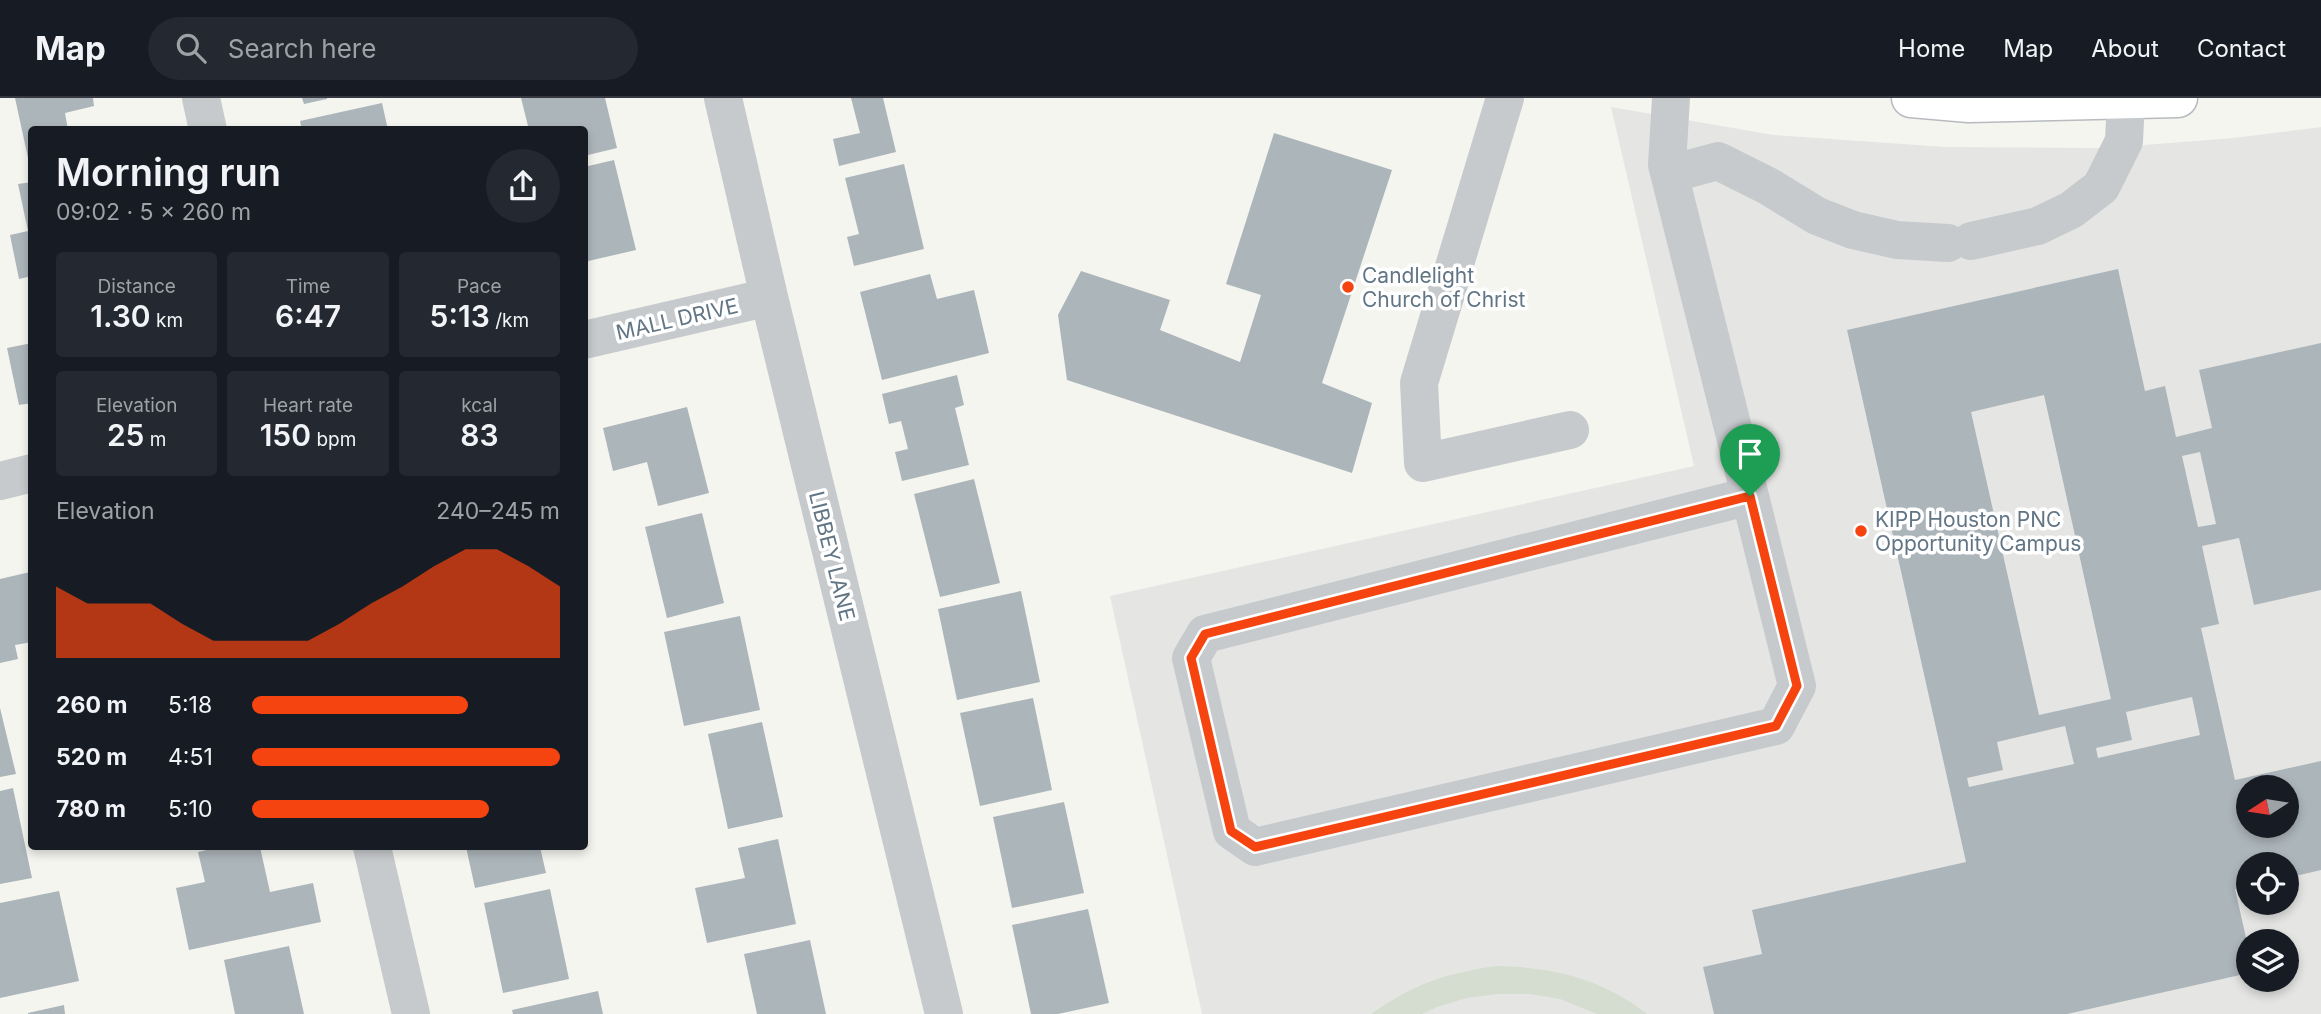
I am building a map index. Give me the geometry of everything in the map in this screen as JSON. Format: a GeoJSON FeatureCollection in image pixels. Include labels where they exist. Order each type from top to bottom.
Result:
{"type":"FeatureCollection","features":[{"type":"Feature","properties":{"kind":"main road"},"geometry":{"type":"LineString","coordinates":[[1911,98],[1969,103],[2178,98]]}},
{"type":"Feature","properties":{"kind":"street"},"geometry":{"type":"LineString","coordinates":[[201,98],[207,126]]}},
{"type":"Feature","properties":{"kind":"street","name":"LIBBEY LANE"},"geometry":{"type":"LineString","coordinates":[[723,98],[944,1014]]}},
{"type":"Feature","properties":{"kind":"street"},"geometry":{"type":"LineString","coordinates":[[1505,98],[1419,383],[1423,463],[1570,430]]}},
{"type":"Feature","properties":{"kind":"street"},"geometry":{"type":"LineString","coordinates":[[1671,98],[1667,165],[1670,174],[1750,496],[1797,686],[1776,726],[1255,847],[1231,831],[1191,658],[1205,634],[1750,496]]}},
{"type":"Feature","properties":{"kind":"street"},"geometry":{"type":"LineString","coordinates":[[1670,174],[1718,161],[1768,186],[1817,216],[1853,230],[1897,240],[1960,242],[2038,226],[2071,211],[2101,187],[2124,141],[2126,100]]}},
{"type":"Feature","properties":{"kind":"street","name":"MALL DRIVE"},"geometry":{"type":"LineString","coordinates":[[588,339],[769,297]]}},
{"type":"Feature","properties":{"kind":"street"},"geometry":{"type":"LineString","coordinates":[[0,481],[28,474]]}},
{"type":"Feature","properties":{"kind":"street"},"geometry":{"type":"LineString","coordinates":[[373,850],[411,1014]]}},
{"type":"Feature","properties":{"kind":"shaded area","name":"KIPP Houston PNC Opportunity Campus"},"geometry":{"type":"Polygon","coordinates":[[[1611,107],[1774,135],[1946,147],[2106,148],[2233,138],[2321,127],[2321,1014],[1202,1014],[1110,596],[1694,466],[1611,107]]]}},
{"type":"Feature","properties":{"kind":"shaded area"},"geometry":{"type":"Polygon","coordinates":[[[1497,966],[1538,969],[1576,977],[1613,992],[1647,1014],[1597,1014],[1560,999],[1529,994],[1498,994],[1467,998],[1422,1014],[1371,1014],[1431,981],[1461,972],[1497,966]]]}},
{"type":"Feature","properties":{"kind":"building"},"geometry":{"type":"Polygon","coordinates":[[[15,98],[93,98],[94,106],[65,113],[67,126],[28,126],[28,158],[15,98]]]}},
{"type":"Feature","properties":{"kind":"building"},"geometry":{"type":"Polygon","coordinates":[[[302,98],[327,98],[327,99],[304,104],[302,98]]]}},
{"type":"Feature","properties":{"kind":"building"},"geometry":{"type":"Polygon","coordinates":[[[521,98],[605,98],[617,148],[588,155],[588,126],[528,126],[521,98]]]}},
{"type":"Feature","properties":{"kind":"building"},"geometry":{"type":"Polygon","coordinates":[[[851,98],[883,98],[896,152],[839,166],[833,139],[860,133],[851,98]]]}},
{"type":"Feature","properties":{"kind":"building"},"geometry":{"type":"Polygon","coordinates":[[[382,103],[387,126],[301,126],[300,121],[382,103]]]}},
{"type":"Feature","properties":{"kind":"building"},"geometry":{"type":"Polygon","coordinates":[[[1274,133],[1392,170],[1322,383],[1372,403],[1352,473],[1067,380],[1058,315],[1081,271],[1170,300],[1160,330],[1240,362],[1261,295],[1226,284],[1274,133]]]}},
{"type":"Feature","properties":{"kind":"building"},"geometry":{"type":"Polygon","coordinates":[[[614,160],[636,250],[588,261],[588,166],[614,160]]]}},
{"type":"Feature","properties":{"kind":"building"},"geometry":{"type":"Polygon","coordinates":[[[904,164],[924,249],[854,266],[847,237],[859,234],[845,178],[904,164]]]}},
{"type":"Feature","properties":{"kind":"building"},"geometry":{"type":"Polygon","coordinates":[[[28,183],[28,231],[18,184],[28,183]]]}},
{"type":"Feature","properties":{"kind":"building"},"geometry":{"type":"Polygon","coordinates":[[[28,231],[28,277],[19,279],[10,235],[28,231]]]}},
{"type":"Feature","properties":{"kind":"building"},"geometry":{"type":"Polygon","coordinates":[[[2118,269],[2145,391],[2165,386],[2176,437],[2212,428],[2199,370],[2321,343],[2321,590],[2254,605],[2239,538],[2202,546],[2219,624],[2201,628],[2236,780],[2236,838],[2300,838],[2300,775],[2258,775],[2321,761],[2321,870],[2299,875],[2299,852],[2236,852],[2236,915],[2241,915],[2244,929],[2236,929],[2236,976],[2067,1014],[1714,1014],[1703,967],[1762,954],[1752,910],[1966,862],[1847,330],[2118,269]],[[2044,395],[1971,412],[2039,715],[2111,699],[2044,395]],[[2200,452],[2182,456],[2198,527],[2216,524],[2200,452]],[[2192,697],[2126,712],[2132,740],[2096,748],[2098,758],[2200,735],[2192,697]],[[2065,726],[1997,742],[2003,770],[1967,778],[1969,787],[2074,764],[2065,726]]]}},
{"type":"Feature","properties":{"kind":"building"},"geometry":{"type":"Polygon","coordinates":[[[930,274],[937,299],[974,290],[989,353],[882,380],[860,292],[930,274]]]}},
{"type":"Feature","properties":{"kind":"building"},"geometry":{"type":"Polygon","coordinates":[[[28,344],[28,404],[19,405],[7,348],[28,344]]]}},
{"type":"Feature","properties":{"kind":"building"},"geometry":{"type":"Polygon","coordinates":[[[957,375],[964,405],[955,408],[969,465],[902,481],[895,452],[908,449],[901,421],[889,424],[882,394],[957,375]]]}},
{"type":"Feature","properties":{"kind":"building"},"geometry":{"type":"Polygon","coordinates":[[[687,407],[709,493],[658,506],[647,462],[613,471],[603,428],[687,407]]]}},
{"type":"Feature","properties":{"kind":"building"},"geometry":{"type":"Polygon","coordinates":[[[974,479],[1000,583],[940,597],[914,494],[974,479]]]}},
{"type":"Feature","properties":{"kind":"building"},"geometry":{"type":"Polygon","coordinates":[[[702,513],[724,603],[667,618],[645,527],[702,513]]]}},
{"type":"Feature","properties":{"kind":"building"},"geometry":{"type":"Polygon","coordinates":[[[28,572],[28,643],[15,645],[18,659],[0,663],[0,579],[28,572]]]}},
{"type":"Feature","properties":{"kind":"building"},"geometry":{"type":"Polygon","coordinates":[[[1021,591],[1040,682],[957,700],[938,609],[1021,591]]]}},
{"type":"Feature","properties":{"kind":"building"},"geometry":{"type":"Polygon","coordinates":[[[740,616],[760,710],[684,726],[664,632],[740,616]]]}},
{"type":"Feature","properties":{"kind":"building"},"geometry":{"type":"Polygon","coordinates":[[[1033,698],[1052,790],[980,806],[960,713],[1033,698]]]}},
{"type":"Feature","properties":{"kind":"building"},"geometry":{"type":"Polygon","coordinates":[[[0,708],[16,774],[0,777],[0,708]]]}},
{"type":"Feature","properties":{"kind":"building"},"geometry":{"type":"Polygon","coordinates":[[[762,722],[783,817],[728,829],[708,734],[762,722]]]}},
{"type":"Feature","properties":{"kind":"building"},"geometry":{"type":"Polygon","coordinates":[[[13,788],[32,878],[0,884],[0,791],[13,788]]]}},
{"type":"Feature","properties":{"kind":"building"},"geometry":{"type":"Polygon","coordinates":[[[1064,802],[1084,893],[1012,908],[993,817],[1064,802]]]}},
{"type":"Feature","properties":{"kind":"building"},"geometry":{"type":"Polygon","coordinates":[[[778,839],[796,924],[707,943],[695,888],[745,878],[738,848],[778,839]]]}},
{"type":"Feature","properties":{"kind":"building"},"geometry":{"type":"Polygon","coordinates":[[[261,850],[270,892],[313,883],[321,922],[189,950],[176,888],[205,882],[198,852],[261,850]]]}},
{"type":"Feature","properties":{"kind":"building"},"geometry":{"type":"Polygon","coordinates":[[[467,850],[541,850],[546,873],[475,888],[467,850]]]}},
{"type":"Feature","properties":{"kind":"building"},"geometry":{"type":"Polygon","coordinates":[[[550,889],[569,979],[503,993],[484,903],[550,889]]]}},
{"type":"Feature","properties":{"kind":"building"},"geometry":{"type":"Polygon","coordinates":[[[59,891],[79,981],[0,998],[0,903],[59,891]]]}},
{"type":"Feature","properties":{"kind":"building"},"geometry":{"type":"Polygon","coordinates":[[[1088,909],[1109,1003],[1058,1014],[1031,1014],[1012,925],[1088,909]]]}},
{"type":"Feature","properties":{"kind":"building"},"geometry":{"type":"Polygon","coordinates":[[[810,940],[826,1014],[757,1014],[744,954],[810,940]]]}},
{"type":"Feature","properties":{"kind":"building"},"geometry":{"type":"Polygon","coordinates":[[[289,946],[304,1014],[235,1014],[224,960],[289,946]]]}},
{"type":"Feature","properties":{"kind":"building"},"geometry":{"type":"Polygon","coordinates":[[[598,991],[603,1014],[513,1014],[512,1010],[598,991]]]}},
{"type":"Feature","properties":{"kind":"building"},"geometry":{"type":"Polygon","coordinates":[[[64,1005],[65,1014],[28,1014],[28,1013],[64,1005]]]}},
{"type":"Feature","properties":{"kind":"place","name":"Candlelight Church of Christ"},"geometry":{"type":"Point","coordinates":[1348,287]}},
{"type":"Feature","properties":{"kind":"place","name":"KIPP Houston PNC Opportunity Campus"},"geometry":{"type":"Point","coordinates":[1861,531]}},
{"type":"Feature","properties":{"kind":"route"},"geometry":{"type":"LineString","coordinates":[[1750,496],[1797,686],[1776,726],[1255,847],[1231,831],[1191,658],[1205,634],[1750,496]]}}]}
